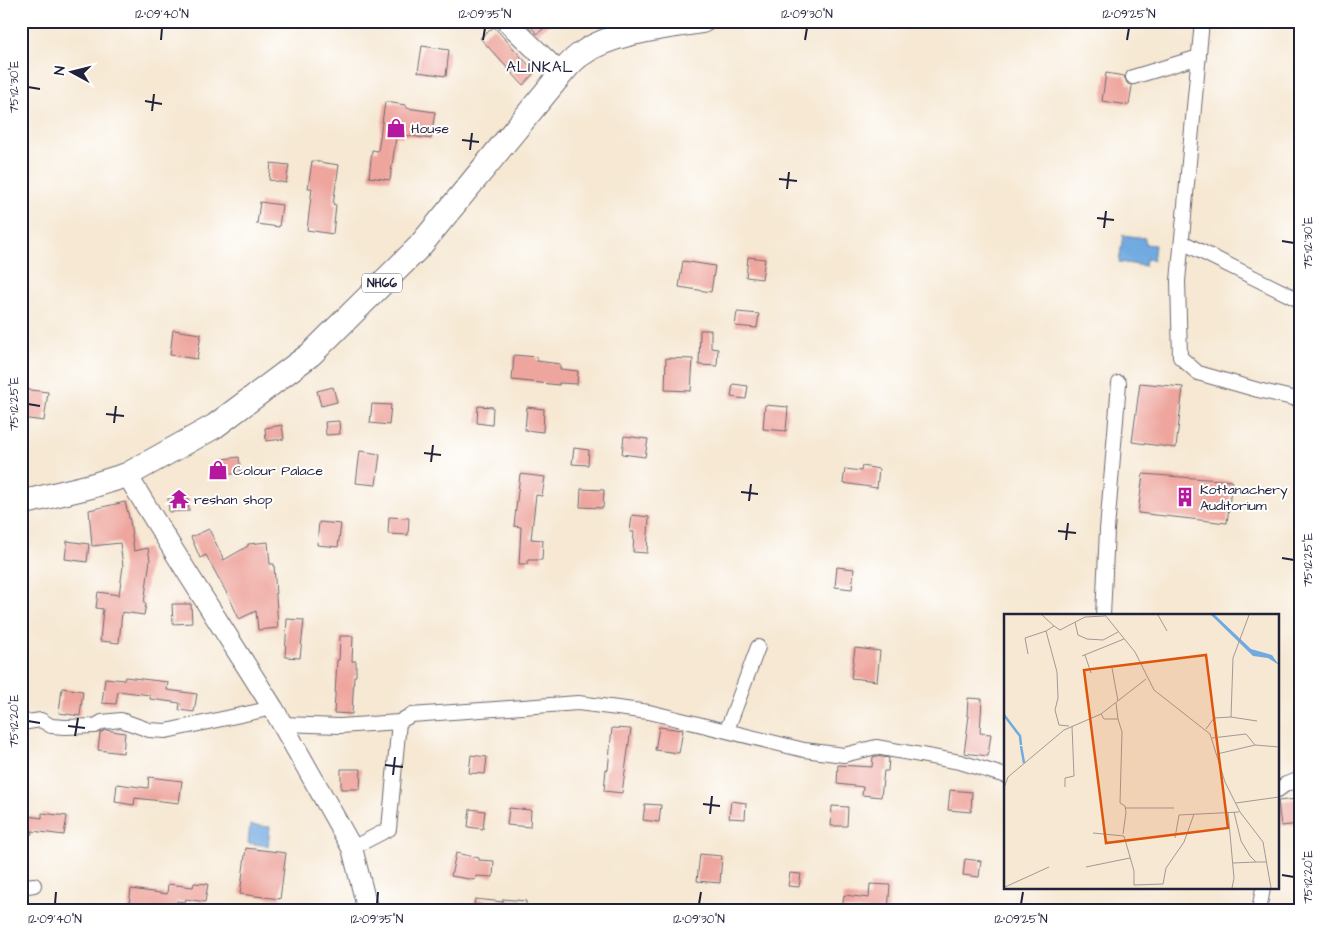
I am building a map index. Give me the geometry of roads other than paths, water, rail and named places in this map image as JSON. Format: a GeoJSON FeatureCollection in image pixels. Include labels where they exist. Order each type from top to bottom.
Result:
{"type":"FeatureCollection","features":[{"type":"Feature","properties":{"kind":"highway","name":"NH66"},"geometry":{"type":"LineString","coordinates":[[21,503],[128,475],[215,426],[311,354],[419,247],[560,74],[581,54],[598,43],[633,28],[702,21]]}},
{"type":"Feature","properties":{"kind":"main road"},"geometry":{"type":"LineString","coordinates":[[506,21],[560,74]]}},
{"type":"Feature","properties":{"kind":"main road"},"geometry":{"type":"LineString","coordinates":[[128,475],[185,570],[278,716],[352,848],[368,911]]}},
{"type":"Feature","properties":{"kind":"street"},"geometry":{"type":"LineString","coordinates":[[1202,21],[1178,281],[1180,357],[1198,373],[1301,400]]}},
{"type":"Feature","properties":{"kind":"street"},"geometry":{"type":"LineString","coordinates":[[1133,77],[1199,56]]}},
{"type":"Feature","properties":{"kind":"street"},"geometry":{"type":"LineString","coordinates":[[1182,242],[1301,301]]}},
{"type":"Feature","properties":{"kind":"street"},"geometry":{"type":"LineString","coordinates":[[1103,614],[1107,530],[1119,383]]}},
{"type":"Feature","properties":{"kind":"street"},"geometry":{"type":"LineString","coordinates":[[727,730],[758,647]]}},
{"type":"Feature","properties":{"kind":"street"},"geometry":{"type":"LineString","coordinates":[[21,723],[41,720],[51,726],[65,727],[94,726],[102,722],[121,720],[149,730],[166,731],[278,716],[340,726],[399,722],[411,714],[578,703],[649,712],[812,751],[844,755],[876,746],[960,762],[1004,775]]}},
{"type":"Feature","properties":{"kind":"street"},"geometry":{"type":"LineString","coordinates":[[352,848],[390,829],[399,722]]}},
{"type":"Feature","properties":{"kind":"street"},"geometry":{"type":"LineString","coordinates":[[1280,788],[1286,784],[1301,779]]}},
{"type":"Feature","properties":{"kind":"street"},"geometry":{"type":"LineString","coordinates":[[1258,911],[1263,890]]}},
{"type":"Feature","properties":{"kind":"water"},"geometry":{"type":"Polygon","coordinates":[[[1123,235],[1145,238],[1145,244],[1155,245],[1153,260],[1146,259],[1145,266],[1119,262],[1123,235]]]}},
{"type":"Feature","properties":{"kind":"water"},"geometry":{"type":"Polygon","coordinates":[[[250,825],[270,827],[268,846],[248,843],[250,825]]]}},
{"type":"Feature","properties":{"kind":"place","name":"House"},"geometry":{"type":"Point","coordinates":[396,128]}},
{"type":"Feature","properties":{"kind":"place","name":"Colour Palace"},"geometry":{"type":"Point","coordinates":[218,470]}},
{"type":"Feature","properties":{"kind":"place","name":"Kottanachery Auditorium"},"geometry":{"type":"Point","coordinates":[1185,497]}},
{"type":"Feature","properties":{"kind":"place","name":"reshan shop"},"geometry":{"type":"Point","coordinates":[179,499]}},
{"type":"Feature","properties":{"kind":"district","name":"ALINKAL"},"geometry":{"type":"Point","coordinates":[540,67]}}]}
